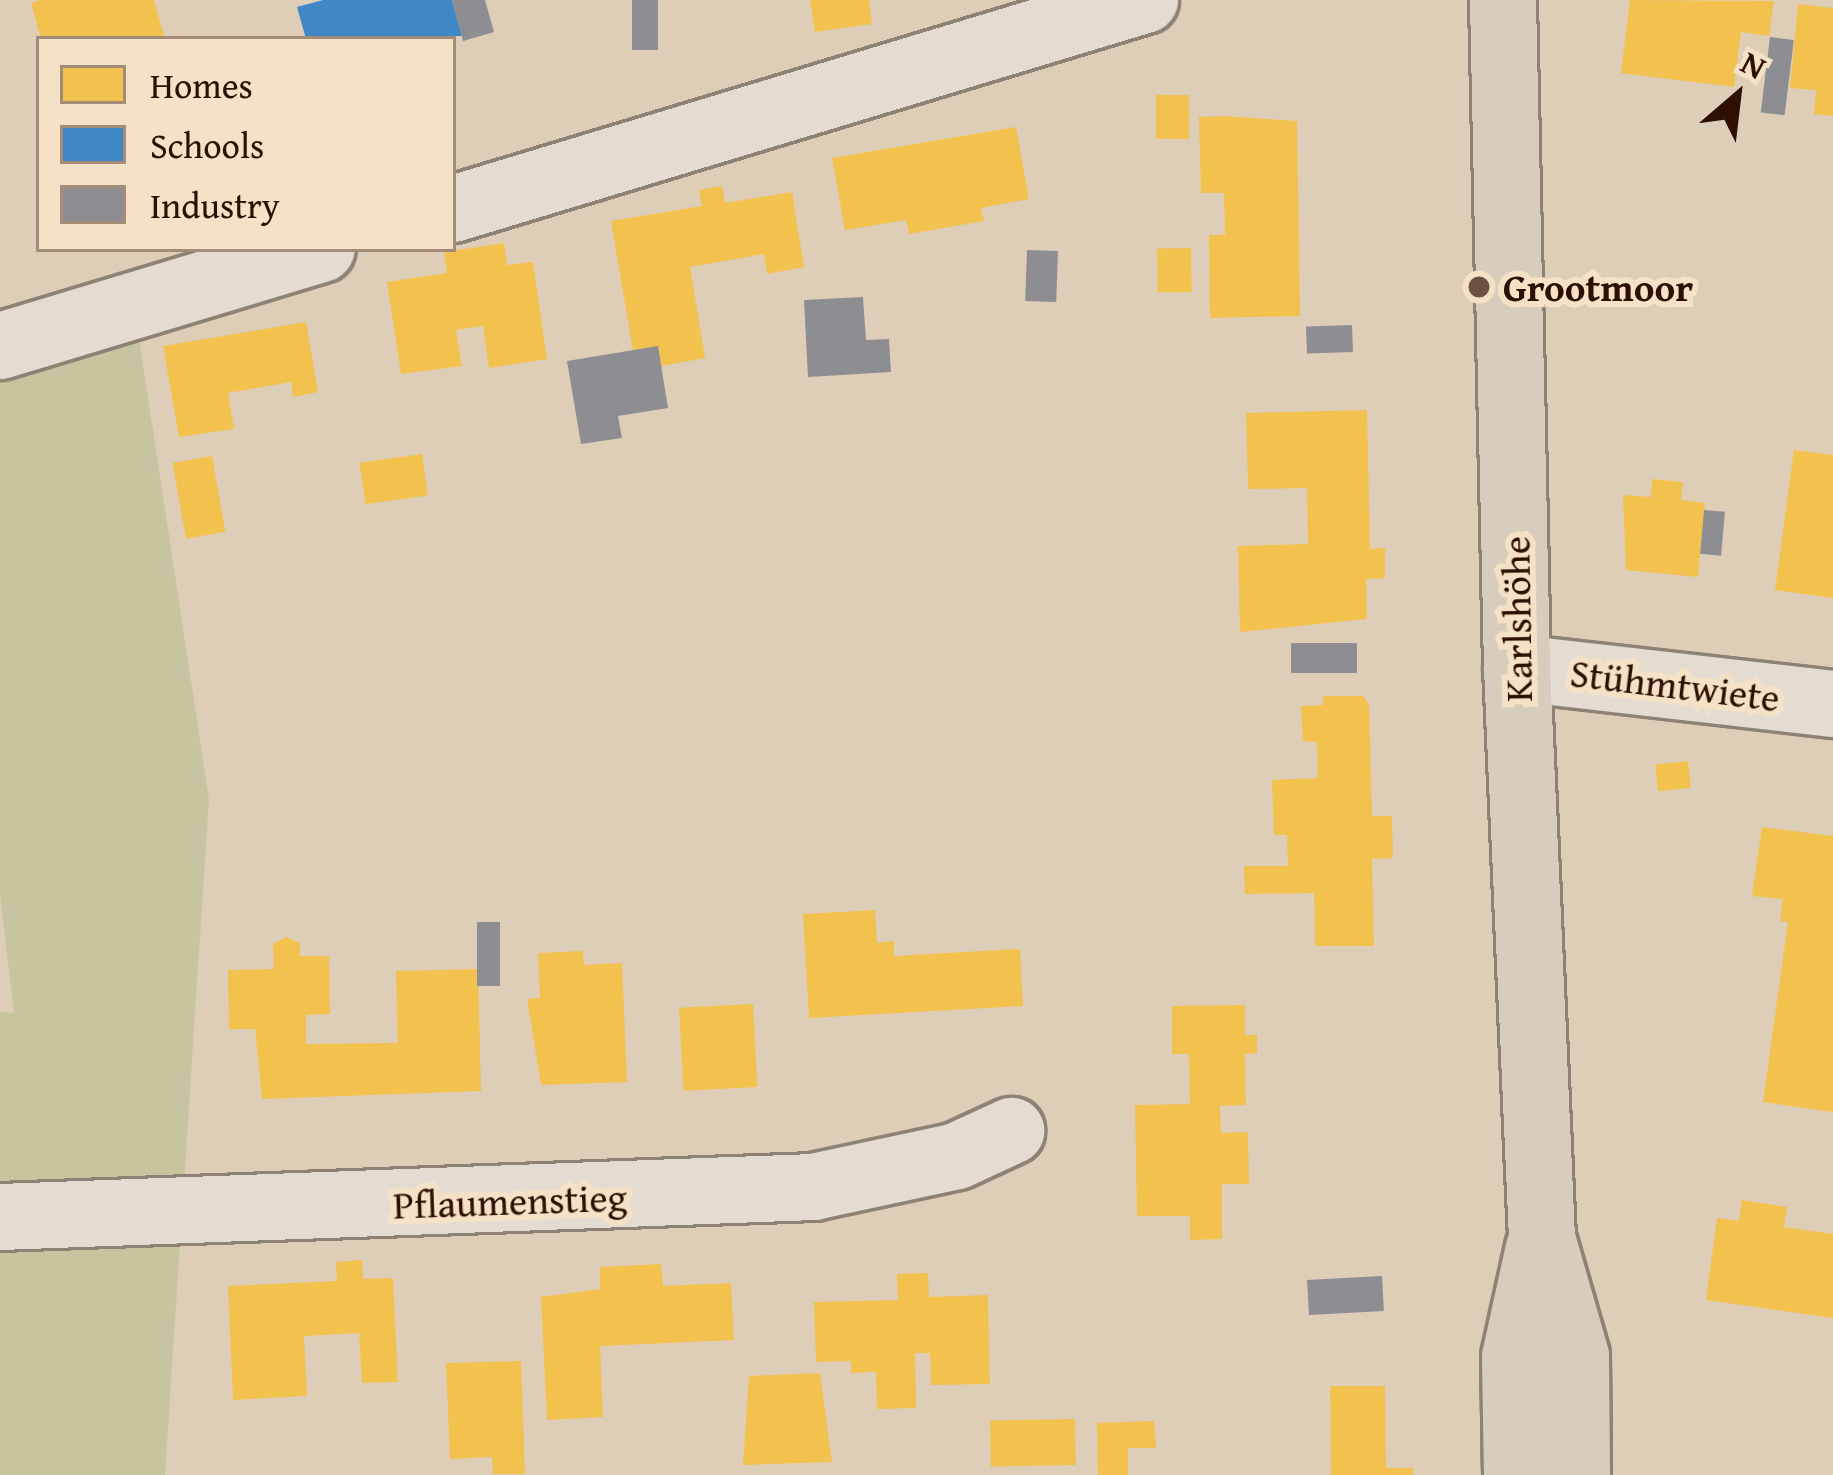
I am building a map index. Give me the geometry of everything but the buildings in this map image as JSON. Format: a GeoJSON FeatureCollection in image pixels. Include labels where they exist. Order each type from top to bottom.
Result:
{"type":"FeatureCollection","features":[{"type":"Feature","properties":{"kind":"main road","name":"Karlshöhe"},"geometry":{"type":"LineString","coordinates":[[1503,0],[1517,668],[1542,1238],[1576,1356],[1577,1475]]}},
{"type":"Feature","properties":{"kind":"main road","name":"Karlshöhe"},"geometry":{"type":"LineString","coordinates":[[1517,1475],[1516,1357],[1542,1238]]}},
{"type":"Feature","properties":{"kind":"street"},"geometry":{"type":"LineString","coordinates":[[456,208],[1145,0]]}},
{"type":"Feature","properties":{"kind":"street"},"geometry":{"type":"LineString","coordinates":[[0,346],[312,252]]}},
{"type":"Feature","properties":{"kind":"street","name":"Stühmtwiete"},"geometry":{"type":"LineString","coordinates":[[1517,668],[1833,704]]}},
{"type":"Feature","properties":{"kind":"street","name":"Pflaumenstieg"},"geometry":{"type":"LineString","coordinates":[[0,1217],[813,1187],[957,1156],[1011,1131]]}},
{"type":"Feature","properties":{"kind":"shaded area"},"geometry":{"type":"Polygon","coordinates":[[[139,338],[209,799],[165,1475],[0,1475],[0,1012],[14,1013],[0,895],[0,382],[139,338]]]}},
{"type":"Feature","properties":{"kind":"place","name":"Grootmoor"},"geometry":{"type":"Point","coordinates":[1479,287]}}]}
